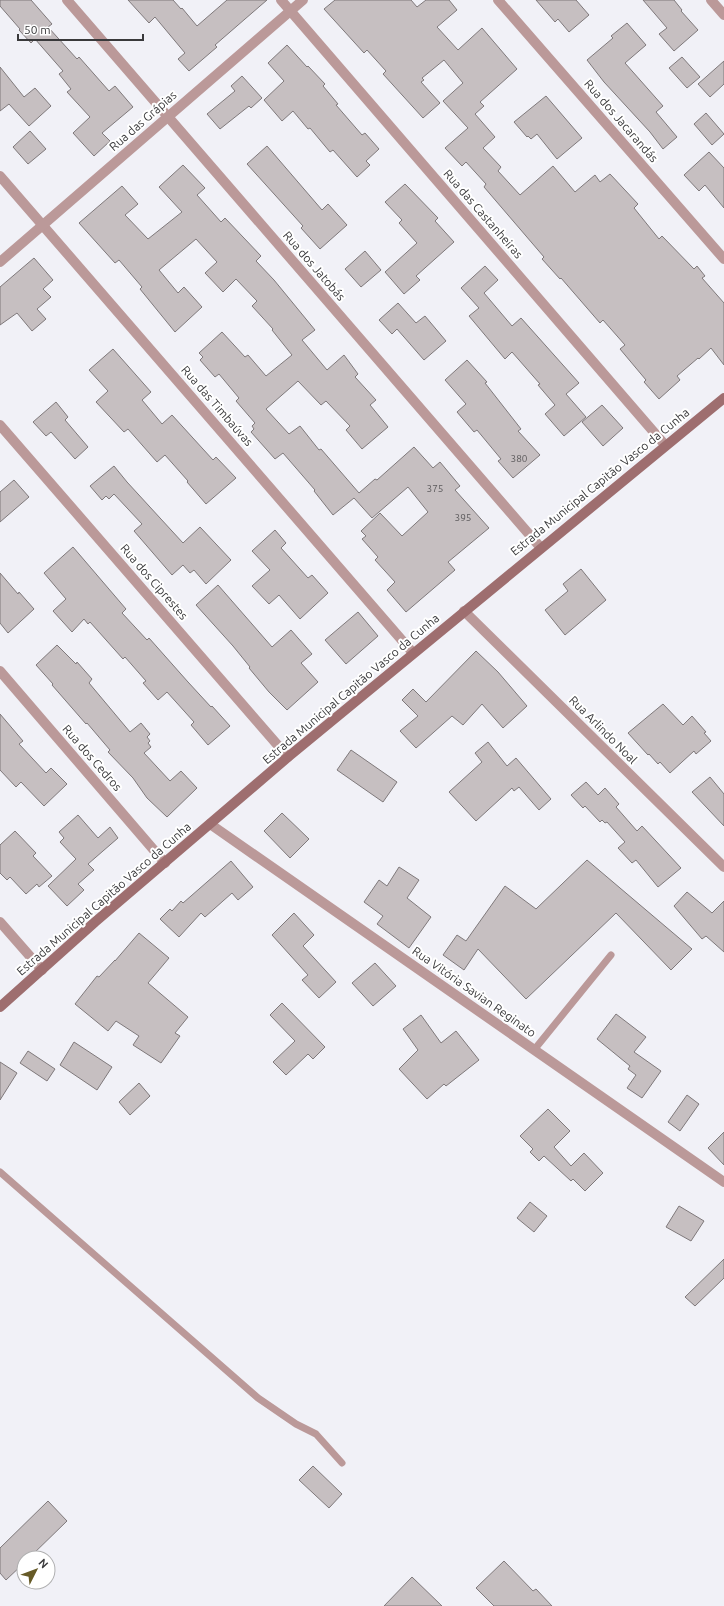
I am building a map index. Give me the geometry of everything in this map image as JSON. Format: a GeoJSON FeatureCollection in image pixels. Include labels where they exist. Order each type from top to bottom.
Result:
{"type":"FeatureCollection","features":[{"type":"Feature","properties":{"kind":"main road","name":"Estrada Municipal Capitão Vasco da Cunha"},"geometry":{"type":"LineString","coordinates":[[0,1007],[95,922],[288,757],[724,398]]}},
{"type":"Feature","properties":{"kind":"street","name":"Rua dos Jatobás"},"geometry":{"type":"LineString","coordinates":[[67,0],[541,548]]}},
{"type":"Feature","properties":{"kind":"street","name":"Rua das Castanheiras"},"geometry":{"type":"LineString","coordinates":[[281,0],[665,446]]}},
{"type":"Feature","properties":{"kind":"street","name":"Rua das Grápias"},"geometry":{"type":"LineString","coordinates":[[0,262],[303,0]]}},
{"type":"Feature","properties":{"kind":"street","name":"Rua dos Jacarandás"},"geometry":{"type":"LineString","coordinates":[[498,0],[724,258]]}},
{"type":"Feature","properties":{"kind":"street"},"geometry":{"type":"LineString","coordinates":[[711,0],[724,15]]}},
{"type":"Feature","properties":{"kind":"street","name":"Rua das Timbaúvas"},"geometry":{"type":"LineString","coordinates":[[0,176],[413,653]]}},
{"type":"Feature","properties":{"kind":"street","name":"Rua dos Ciprestes"},"geometry":{"type":"LineString","coordinates":[[0,425],[288,757]]}},
{"type":"Feature","properties":{"kind":"street","name":"Rua Arlindo Noal"},"geometry":{"type":"LineString","coordinates":[[464,611],[724,867]]}},
{"type":"Feature","properties":{"kind":"street","name":"Rua dos Cedros"},"geometry":{"type":"LineString","coordinates":[[0,671],[165,863]]}},
{"type":"Feature","properties":{"kind":"street","name":"Rua Vitória Savian Reginato"},"geometry":{"type":"LineString","coordinates":[[210,824],[724,1182]]}},
{"type":"Feature","properties":{"kind":"street"},"geometry":{"type":"LineString","coordinates":[[0,922],[42,970]]}},
{"type":"Feature","properties":{"kind":"lane"},"geometry":{"type":"LineString","coordinates":[[534,1050],[611,955]]}},
{"type":"Feature","properties":{"kind":"lane"},"geometry":{"type":"LineString","coordinates":[[0,1172],[258,1398],[296,1424],[316,1434],[342,1463]]}},
{"type":"Feature","properties":{"kind":"building"},"geometry":{"type":"Polygon","coordinates":[[[0,0],[31,0],[52,24],[48,27],[77,59],[79,57],[109,91],[115,86],[133,107],[102,133],[110,141],[94,156],[73,133],[90,117],[67,92],[71,89],[59,74],[63,71],[35,39],[31,43],[19,30],[20,29],[0,6],[0,0]]]}},
{"type":"Feature","properties":{"kind":"building"},"geometry":{"type":"Polygon","coordinates":[[[128,0],[173,0],[197,26],[227,0],[267,0],[215,45],[217,47],[189,71],[178,59],[185,53],[155,17],[149,23],[128,0]]]}},
{"type":"Feature","properties":{"kind":"building"},"geometry":{"type":"Polygon","coordinates":[[[335,0],[411,0],[417,7],[426,0],[449,0],[457,10],[437,27],[458,50],[482,28],[517,69],[480,102],[484,106],[475,114],[495,137],[483,148],[501,167],[498,171],[520,195],[553,166],[575,192],[595,175],[600,182],[610,174],[638,204],[634,208],[659,239],[662,236],[694,269],[697,266],[705,276],[702,278],[724,303],[724,365],[711,348],[677,376],[680,380],[659,399],[644,382],[646,380],[620,349],[625,345],[603,320],[600,323],[561,278],[560,279],[542,259],[544,257],[484,187],[486,184],[466,162],[462,166],[445,148],[468,128],[443,101],[463,83],[444,60],[422,78],[424,80],[421,82],[440,103],[423,118],[383,74],[386,71],[367,50],[364,53],[324,9],[335,0]]]}},
{"type":"Feature","properties":{"kind":"building"},"geometry":{"type":"Polygon","coordinates":[[[536,0],[576,0],[589,15],[569,32],[558,19],[555,22],[536,0]]]}},
{"type":"Feature","properties":{"kind":"building"},"geometry":{"type":"Polygon","coordinates":[[[643,0],[674,0],[682,10],[681,11],[698,30],[674,51],[659,34],[667,28],[643,0]]]}},
{"type":"Feature","properties":{"kind":"building"},"geometry":{"type":"Polygon","coordinates":[[[627,23],[646,45],[625,63],[663,106],[656,112],[677,137],[663,149],[650,132],[604,82],[587,60],[613,38],[611,36],[627,23]]]}},
{"type":"Feature","properties":{"kind":"building"},"geometry":{"type":"Polygon","coordinates":[[[287,45],[325,84],[323,86],[338,104],[336,105],[362,135],[365,133],[379,149],[366,161],[370,165],[357,177],[333,150],[330,152],[310,128],[308,129],[293,111],[282,121],[264,100],[284,81],[268,63],[287,45]]]}},
{"type":"Feature","properties":{"kind":"building"},"geometry":{"type":"Polygon","coordinates":[[[682,57],[700,77],[687,88],[669,68],[682,57]]]}},
{"type":"Feature","properties":{"kind":"building"},"geometry":{"type":"Polygon","coordinates":[[[724,61],[724,84],[710,97],[698,84],[724,61]]]}},
{"type":"Feature","properties":{"kind":"building"},"geometry":{"type":"Polygon","coordinates":[[[0,67],[24,97],[35,88],[51,106],[29,126],[9,104],[0,111],[0,67]]]}},
{"type":"Feature","properties":{"kind":"building"},"geometry":{"type":"Polygon","coordinates":[[[242,76],[262,98],[251,108],[249,106],[220,129],[207,114],[235,91],[231,86],[242,76]]]}},
{"type":"Feature","properties":{"kind":"building"},"geometry":{"type":"Polygon","coordinates":[[[546,96],[582,138],[557,159],[537,134],[531,139],[528,136],[527,137],[514,122],[546,96]]]}},
{"type":"Feature","properties":{"kind":"building"},"geometry":{"type":"Polygon","coordinates":[[[706,113],[724,134],[712,145],[694,124],[706,113]]]}},
{"type":"Feature","properties":{"kind":"building"},"geometry":{"type":"Polygon","coordinates":[[[30,131],[46,149],[28,164],[13,147],[30,131]]]}},
{"type":"Feature","properties":{"kind":"building"},"geometry":{"type":"Polygon","coordinates":[[[267,146],[322,210],[328,204],[347,225],[320,249],[301,228],[303,226],[247,164],[267,146]]]}},
{"type":"Feature","properties":{"kind":"building"},"geometry":{"type":"Polygon","coordinates":[[[709,152],[724,168],[724,208],[705,185],[699,191],[684,175],[709,152]]]}},
{"type":"Feature","properties":{"kind":"building"},"geometry":{"type":"Polygon","coordinates":[[[183,165],[205,188],[197,195],[221,222],[225,218],[261,256],[256,261],[274,280],[315,330],[302,340],[327,370],[344,355],[358,374],[355,377],[376,400],[370,405],[388,427],[362,449],[346,430],[350,426],[326,401],[321,405],[298,381],[266,409],[289,434],[300,426],[319,450],[321,449],[359,493],[375,479],[377,480],[414,447],[433,468],[440,462],[460,486],[455,490],[489,528],[448,562],[455,570],[406,612],[387,590],[395,582],[375,560],[378,557],[362,539],[366,536],[361,531],[380,513],[402,536],[428,512],[408,487],[372,518],[354,498],[333,515],[314,491],[315,490],[283,453],[275,459],[251,432],[254,429],[252,426],[255,423],[236,401],[239,398],[219,374],[215,377],[200,360],[203,357],[199,353],[222,332],[245,357],[248,355],[266,376],[292,355],[272,330],[273,329],[252,306],[257,301],[236,279],[223,292],[205,273],[217,262],[196,239],[159,270],[178,293],[184,287],[202,307],[175,332],[140,289],[142,287],[119,260],[115,263],[79,223],[122,186],[138,204],[125,215],[148,239],[182,212],[159,187],[183,165]]]}},
{"type":"Feature","properties":{"kind":"building"},"geometry":{"type":"Polygon","coordinates":[[[405,184],[438,218],[435,221],[454,242],[416,276],[420,280],[404,294],[385,272],[417,243],[399,223],[402,220],[385,202],[405,184]]]}},
{"type":"Feature","properties":{"kind":"building"},"geometry":{"type":"Polygon","coordinates":[[[365,251],[381,270],[361,287],[345,269],[365,251]]]}},
{"type":"Feature","properties":{"kind":"building"},"geometry":{"type":"Polygon","coordinates":[[[34,258],[53,280],[43,289],[51,297],[37,309],[46,319],[32,331],[17,313],[0,325],[0,287],[34,258]]]}},
{"type":"Feature","properties":{"kind":"building"},"geometry":{"type":"Polygon","coordinates":[[[485,266],[498,280],[484,293],[512,326],[521,318],[579,383],[566,394],[586,417],[564,436],[545,414],[555,405],[538,385],[540,384],[512,352],[505,359],[469,316],[479,308],[461,288],[485,266]]]}},
{"type":"Feature","properties":{"kind":"building"},"geometry":{"type":"Polygon","coordinates":[[[398,303],[416,323],[425,316],[446,341],[424,360],[397,329],[392,334],[379,320],[398,303]]]}},
{"type":"Feature","properties":{"kind":"building"},"geometry":{"type":"Polygon","coordinates":[[[113,349],[151,392],[142,400],[162,424],[172,415],[213,460],[216,457],[236,478],[206,504],[165,455],[157,462],[128,429],[124,432],[96,402],[108,391],[89,370],[113,349]]]}},
{"type":"Feature","properties":{"kind":"building"},"geometry":{"type":"Polygon","coordinates":[[[467,360],[487,382],[485,383],[521,429],[518,431],[540,455],[513,478],[498,461],[501,459],[477,430],[474,432],[457,412],[466,404],[445,380],[467,360]]]}},
{"type":"Feature","properties":{"kind":"building"},"geometry":{"type":"Polygon","coordinates":[[[56,402],[68,417],[65,420],[88,447],[75,459],[51,432],[46,436],[33,422],[56,402]]]}},
{"type":"Feature","properties":{"kind":"building"},"geometry":{"type":"Polygon","coordinates":[[[602,405],[623,428],[603,446],[582,422],[602,405]]]}},
{"type":"Feature","properties":{"kind":"building"},"geometry":{"type":"Polygon","coordinates":[[[114,466],[183,543],[200,527],[231,560],[206,584],[194,570],[190,573],[183,565],[172,575],[134,531],[142,524],[114,494],[109,499],[106,496],[102,500],[90,486],[114,466]]]}},
{"type":"Feature","properties":{"kind":"building"},"geometry":{"type":"Polygon","coordinates":[[[14,480],[29,497],[0,522],[0,492],[14,480]]]}},
{"type":"Feature","properties":{"kind":"building"},"geometry":{"type":"Polygon","coordinates":[[[275,530],[286,543],[281,548],[308,578],[312,575],[328,593],[300,619],[279,595],[269,604],[252,586],[270,570],[252,551],[275,530]]]}},
{"type":"Feature","properties":{"kind":"building"},"geometry":{"type":"Polygon","coordinates":[[[73,547],[126,609],[122,613],[147,640],[149,638],[230,726],[208,745],[191,725],[194,722],[167,692],[158,700],[143,683],[146,681],[125,657],[123,659],[90,622],[88,624],[84,619],[72,632],[53,611],[66,599],[44,573],[73,547]]]}},
{"type":"Feature","properties":{"kind":"building"},"geometry":{"type":"Polygon","coordinates":[[[581,569],[606,600],[565,635],[545,610],[568,591],[563,584],[581,569]]]}},
{"type":"Feature","properties":{"kind":"building"},"geometry":{"type":"Polygon","coordinates":[[[0,573],[18,594],[19,592],[34,609],[8,633],[0,623],[0,573]]]}},
{"type":"Feature","properties":{"kind":"building"},"geometry":{"type":"Polygon","coordinates":[[[218,585],[272,647],[291,630],[312,654],[301,663],[318,682],[287,710],[269,692],[233,646],[196,605],[218,585]]]}},
{"type":"Feature","properties":{"kind":"building"},"geometry":{"type":"Polygon","coordinates":[[[358,612],[378,636],[346,664],[325,640],[358,612]]]}},
{"type":"Feature","properties":{"kind":"building"},"geometry":{"type":"Polygon","coordinates":[[[57,645],[76,664],[77,662],[92,679],[89,683],[130,732],[141,723],[150,734],[147,737],[150,741],[148,743],[151,747],[144,753],[170,781],[181,771],[197,788],[167,817],[147,798],[133,778],[108,752],[110,750],[36,665],[57,645]]]}},
{"type":"Feature","properties":{"kind":"building"},"geometry":{"type":"Polygon","coordinates":[[[476,651],[498,672],[527,706],[503,728],[482,704],[463,725],[452,716],[416,748],[400,731],[418,716],[402,700],[413,689],[426,702],[476,651]]]}},
{"type":"Feature","properties":{"kind":"building"},"geometry":{"type":"Polygon","coordinates":[[[663,704],[683,725],[692,716],[706,732],[704,733],[711,741],[696,754],[694,751],[670,773],[660,762],[658,764],[649,754],[648,755],[628,733],[663,704]]]}},
{"type":"Feature","properties":{"kind":"building"},"geometry":{"type":"Polygon","coordinates":[[[0,714],[23,741],[19,744],[46,773],[51,768],[67,784],[44,806],[21,782],[16,787],[0,770],[0,714]]]}},
{"type":"Feature","properties":{"kind":"building"},"geometry":{"type":"Polygon","coordinates":[[[488,742],[507,766],[516,758],[551,799],[539,810],[519,787],[514,791],[512,788],[476,821],[449,792],[482,762],[475,753],[488,742]]]}},
{"type":"Feature","properties":{"kind":"building"},"geometry":{"type":"Polygon","coordinates":[[[351,750],[397,782],[383,802],[337,770],[351,750]]]}},
{"type":"Feature","properties":{"kind":"building"},"geometry":{"type":"Polygon","coordinates":[[[710,777],[724,794],[724,826],[692,792],[710,777]]]}},
{"type":"Feature","properties":{"kind":"building"},"geometry":{"type":"Polygon","coordinates":[[[586,782],[598,795],[605,788],[619,804],[616,807],[637,831],[642,826],[681,868],[658,887],[636,860],[632,863],[618,848],[625,842],[607,822],[605,823],[602,820],[600,822],[585,806],[583,808],[571,795],[586,782]]]}},
{"type":"Feature","properties":{"kind":"building"},"geometry":{"type":"Polygon","coordinates":[[[282,813],[309,839],[290,858],[264,831],[282,813]]]}},
{"type":"Feature","properties":{"kind":"building"},"geometry":{"type":"Polygon","coordinates":[[[78,815],[98,838],[110,827],[118,838],[88,864],[94,870],[78,884],[84,890],[67,906],[48,886],[76,859],[60,842],[64,838],[59,832],[78,815]]]}},
{"type":"Feature","properties":{"kind":"building"},"geometry":{"type":"Polygon","coordinates":[[[15,831],[36,853],[33,856],[52,876],[39,887],[37,884],[26,894],[10,877],[7,880],[0,873],[0,845],[15,831]]]}},
{"type":"Feature","properties":{"kind":"building"},"geometry":{"type":"Polygon","coordinates":[[[587,860],[692,949],[671,970],[616,913],[526,999],[478,949],[464,970],[443,955],[457,935],[466,941],[505,886],[536,909],[587,860]]]}},
{"type":"Feature","properties":{"kind":"building"},"geometry":{"type":"Polygon","coordinates":[[[231,861],[253,887],[238,900],[232,893],[205,917],[201,913],[179,937],[160,919],[170,909],[172,911],[181,901],[183,903],[231,861]]]}},
{"type":"Feature","properties":{"kind":"building"},"geometry":{"type":"Polygon","coordinates":[[[399,867],[419,880],[407,898],[431,917],[409,948],[377,924],[383,916],[364,902],[379,880],[387,886],[399,867]]]}},
{"type":"Feature","properties":{"kind":"building"},"geometry":{"type":"Polygon","coordinates":[[[687,892],[712,913],[724,901],[724,952],[706,936],[702,939],[674,906],[687,892]]]}},
{"type":"Feature","properties":{"kind":"building"},"geometry":{"type":"Polygon","coordinates":[[[294,913],[314,935],[303,946],[336,982],[319,998],[302,980],[308,975],[272,935],[294,913]]]}},
{"type":"Feature","properties":{"kind":"building"},"geometry":{"type":"Polygon","coordinates":[[[139,933],[169,958],[148,983],[188,1017],[175,1033],[180,1036],[161,1063],[133,1045],[139,1036],[116,1021],[108,1031],[75,1004],[97,976],[99,977],[115,961],[139,933]]]}},
{"type":"Feature","properties":{"kind":"building"},"geometry":{"type":"Polygon","coordinates":[[[375,963],[396,986],[373,1006],[352,983],[375,963]]]}},
{"type":"Feature","properties":{"kind":"building"},"geometry":{"type":"Polygon","coordinates":[[[282,1003],[325,1047],[313,1059],[308,1054],[286,1075],[273,1062],[295,1041],[270,1015],[282,1003]]]}},
{"type":"Feature","properties":{"kind":"building"},"geometry":{"type":"Polygon","coordinates":[[[616,1014],[646,1037],[634,1052],[661,1071],[642,1098],[627,1088],[636,1075],[628,1069],[630,1066],[597,1039],[616,1014]]]}},
{"type":"Feature","properties":{"kind":"building"},"geometry":{"type":"Polygon","coordinates":[[[421,1015],[441,1043],[456,1031],[479,1060],[446,1086],[444,1084],[427,1099],[399,1069],[418,1050],[403,1029],[421,1015]]]}},
{"type":"Feature","properties":{"kind":"building"},"geometry":{"type":"Polygon","coordinates":[[[74,1042],[112,1067],[97,1090],[60,1065],[74,1042]]]}},
{"type":"Feature","properties":{"kind":"building"},"geometry":{"type":"Polygon","coordinates":[[[28,1051],[55,1069],[47,1081],[20,1063],[28,1051]]]}},
{"type":"Feature","properties":{"kind":"building"},"geometry":{"type":"Polygon","coordinates":[[[0,1062],[17,1073],[0,1100],[0,1062]]]}},
{"type":"Feature","properties":{"kind":"building"},"geometry":{"type":"Polygon","coordinates":[[[139,1083],[150,1096],[130,1115],[119,1102],[139,1083]]]}},
{"type":"Feature","properties":{"kind":"building"},"geometry":{"type":"Polygon","coordinates":[[[687,1095],[699,1104],[680,1131],[668,1122],[687,1095]]]}},
{"type":"Feature","properties":{"kind":"building"},"geometry":{"type":"Polygon","coordinates":[[[548,1109],[570,1131],[554,1147],[571,1166],[584,1153],[603,1173],[585,1191],[573,1179],[571,1181],[544,1156],[539,1161],[530,1152],[533,1149],[520,1136],[548,1109]]]}},
{"type":"Feature","properties":{"kind":"building"},"geometry":{"type":"Polygon","coordinates":[[[724,1132],[724,1165],[708,1148],[724,1132]]]}},
{"type":"Feature","properties":{"kind":"building"},"geometry":{"type":"Polygon","coordinates":[[[530,1202],[547,1216],[534,1232],[517,1218],[530,1202]]]}},
{"type":"Feature","properties":{"kind":"building"},"geometry":{"type":"Polygon","coordinates":[[[679,1206],[704,1221],[691,1241],[666,1227],[679,1206]]]}},
{"type":"Feature","properties":{"kind":"building"},"geometry":{"type":"Polygon","coordinates":[[[724,1259],[724,1278],[695,1306],[685,1297],[724,1259]]]}},
{"type":"Feature","properties":{"kind":"building"},"geometry":{"type":"Polygon","coordinates":[[[313,1466],[342,1494],[329,1508],[299,1480],[313,1466]]]}},
{"type":"Feature","properties":{"kind":"building"},"geometry":{"type":"Polygon","coordinates":[[[48,1501],[67,1521],[37,1550],[16,1550],[16,1571],[6,1580],[0,1573],[0,1548],[48,1501]]]}},
{"type":"Feature","properties":{"kind":"building"},"geometry":{"type":"Polygon","coordinates":[[[504,1561],[533,1591],[536,1589],[552,1606],[494,1606],[476,1588],[504,1561]]]}},
{"type":"Feature","properties":{"kind":"building"},"geometry":{"type":"Polygon","coordinates":[[[412,1577],[442,1606],[384,1606],[412,1577]]]}}]}
